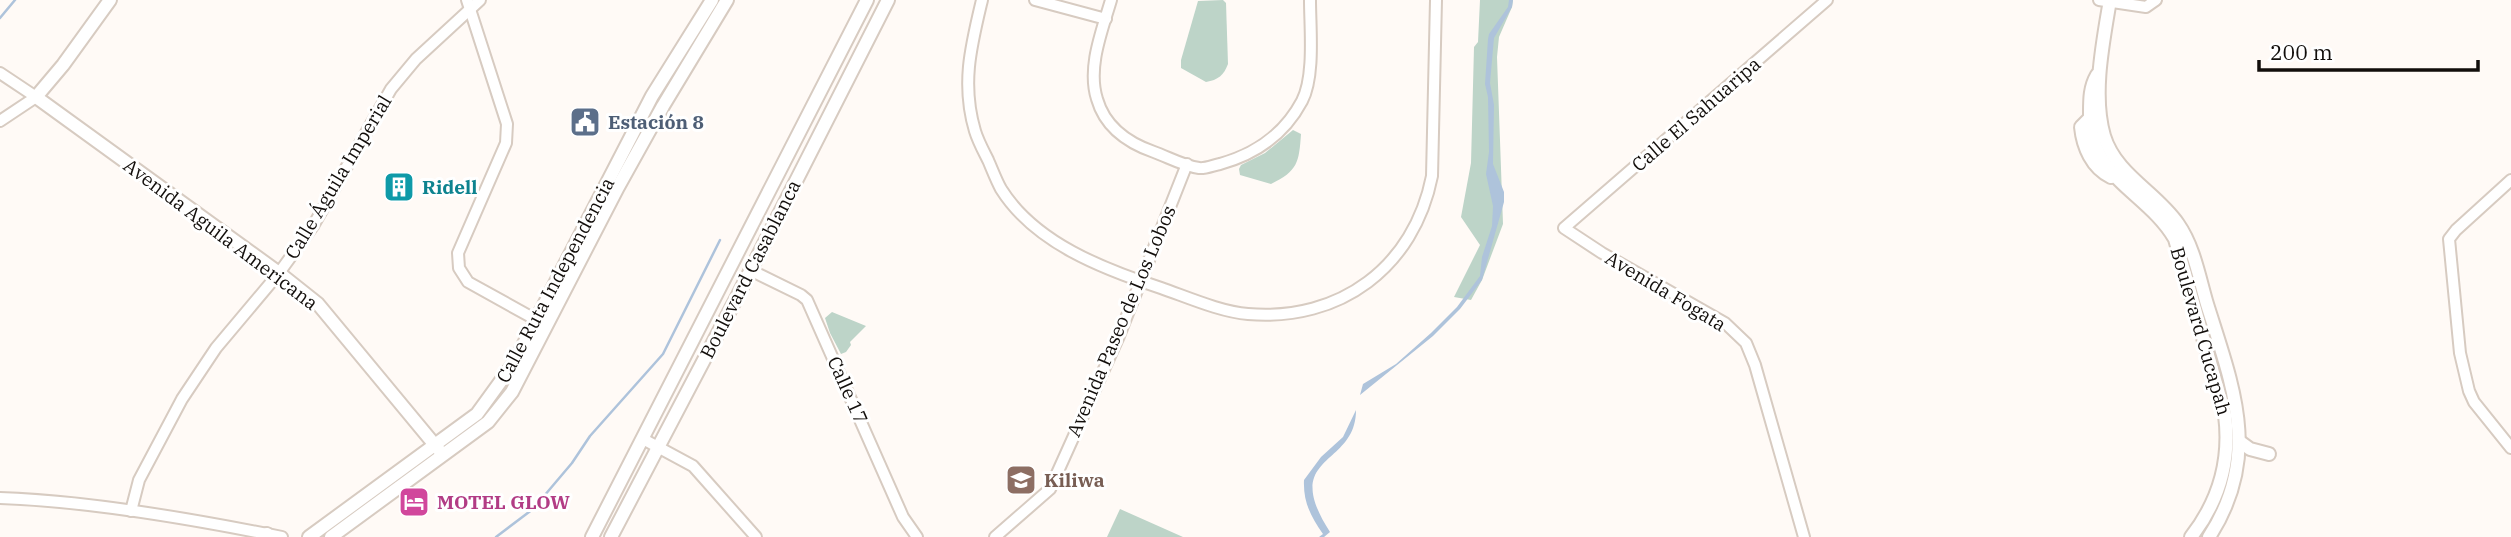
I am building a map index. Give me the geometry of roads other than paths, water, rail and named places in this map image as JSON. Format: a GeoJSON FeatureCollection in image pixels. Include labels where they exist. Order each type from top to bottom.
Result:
{"type":"FeatureCollection","features":[{"type":"Feature","properties":{"kind":"main road"},"geometry":{"type":"LineString","coordinates":[[36,97],[110,0]]}},
{"type":"Feature","properties":{"kind":"main road","name":"Calle Ruta Independencia"},"geometry":{"type":"LineString","coordinates":[[309,537],[488,422],[502,405],[525,369],[542,323],[652,96],[712,0]]}},
{"type":"Feature","properties":{"kind":"main road","name":"Calle Ruta Independencia"},"geometry":{"type":"LineString","coordinates":[[542,323],[663,106],[727,0]]}},
{"type":"Feature","properties":{"kind":"main road","name":"Boulevard Casablanca"},"geometry":{"type":"LineString","coordinates":[[592,537],[867,0]]}},
{"type":"Feature","properties":{"kind":"main road","name":"Boulevard Casablanca"},"geometry":{"type":"LineString","coordinates":[[611,537],[888,0]]}},
{"type":"Feature","properties":{"kind":"main road"},"geometry":{"type":"LineString","coordinates":[[2098,72],[2106,1]]}},
{"type":"Feature","properties":{"kind":"main road","name":"Boulevard Cucapah"},"geometry":{"type":"LineString","coordinates":[[2098,72],[2091,89],[2090,118],[2096,147],[2118,181],[2157,214],[2175,239],[2223,406],[2227,442],[2221,481],[2213,503],[2191,537]]}},
{"type":"Feature","properties":{"kind":"main road","name":"Boulevard Cucapah"},"geometry":{"type":"LineString","coordinates":[[2098,72],[2101,121],[2112,155],[2118,165],[2166,208],[2185,234],[2235,394],[2238,461],[2230,497],[2209,537]]}},
{"type":"Feature","properties":{"kind":"main road","name":"Avenida Aguila Americana"},"geometry":{"type":"LineString","coordinates":[[36,97],[279,273],[317,304],[439,451]]}},
{"type":"Feature","properties":{"kind":"main road"},"geometry":{"type":"LineString","coordinates":[[2216,381],[2235,394],[2223,406]]}},
{"type":"Feature","properties":{"kind":"main road"},"geometry":{"type":"LineString","coordinates":[[2239,441],[2250,449],[2269,454]]}},
{"type":"Feature","properties":{"kind":"main road","name":"Calle Ruta Independencia"},"geometry":{"type":"LineString","coordinates":[[331,537],[439,451]]}},
{"type":"Feature","properties":{"kind":"street","name":"Calle Águila Imperial"},"geometry":{"type":"LineString","coordinates":[[131,511],[139,480],[182,399],[216,348],[279,273],[313,226],[391,89],[469,4],[480,0]]}},
{"type":"Feature","properties":{"kind":"street"},"geometry":{"type":"LineString","coordinates":[[982,0],[968,58],[969,106],[975,134],[1002,189],[1019,210],[1057,242],[1076,254],[1141,281],[1244,314],[1271,315],[1296,314],[1350,296],[1393,260],[1420,217],[1428,196],[1432,163],[1436,0]]}},
{"type":"Feature","properties":{"kind":"street"},"geometry":{"type":"LineString","coordinates":[[1035,0],[1106,19]]}},
{"type":"Feature","properties":{"kind":"street"},"geometry":{"type":"LineString","coordinates":[[1111,0],[1094,62],[1097,100],[1104,116],[1127,140],[1201,169],[1242,158],[1262,147],[1282,130],[1302,100],[1309,83],[1310,0]]}},
{"type":"Feature","properties":{"kind":"street","name":"Calle El Sahuaripa"},"geometry":{"type":"LineString","coordinates":[[1564,228],[1827,0]]}},
{"type":"Feature","properties":{"kind":"street"},"geometry":{"type":"LineString","coordinates":[[2106,1],[2147,7],[2156,0]]}},
{"type":"Feature","properties":{"kind":"street"},"geometry":{"type":"LineString","coordinates":[[469,4],[507,124],[506,143],[458,253],[458,268],[468,282],[542,323]]}},
{"type":"Feature","properties":{"kind":"street","name":"Avenida Aguila Americana"},"geometry":{"type":"LineString","coordinates":[[0,74],[36,97]]}},
{"type":"Feature","properties":{"kind":"street"},"geometry":{"type":"LineString","coordinates":[[0,121],[36,97]]}},
{"type":"Feature","properties":{"kind":"street","name":"Avenida Paseo de Los Lobos"},"geometry":{"type":"LineString","coordinates":[[995,537],[1050,489],[1119,336],[1186,164]]}},
{"type":"Feature","properties":{"kind":"street"},"geometry":{"type":"LineString","coordinates":[[2511,180],[2449,239],[2460,353],[2469,391],[2480,410],[2511,447]]}},
{"type":"Feature","properties":{"kind":"street","name":"Avenida Fogata"},"geometry":{"type":"LineString","coordinates":[[1564,228],[1724,323],[1746,342],[1804,537]]}},
{"type":"Feature","properties":{"kind":"street","name":"Calle 17"},"geometry":{"type":"LineString","coordinates":[[750,270],[807,300],[903,517],[917,537]]}},
{"type":"Feature","properties":{"kind":"street"},"geometry":{"type":"LineString","coordinates":[[643,439],[693,466],[756,537]]}},
{"type":"Feature","properties":{"kind":"street"},"geometry":{"type":"LineString","coordinates":[[0,498],[131,511],[282,537]]}},
{"type":"Feature","properties":{"kind":"water"},"geometry":{"type":"Polygon","coordinates":[[[1509,0],[1513,0],[1512,7],[1494,38],[1490,83],[1494,105],[1493,164],[1504,192],[1504,202],[1482,280],[1460,309],[1433,336],[1360,395],[1363,384],[1396,364],[1431,333],[1457,307],[1480,276],[1482,257],[1492,226],[1493,206],[1486,174],[1489,152],[1488,97],[1485,84],[1488,39],[1508,7],[1509,0]]]}},
{"type":"Feature","properties":{"kind":"water"},"geometry":{"type":"Polygon","coordinates":[[[1356,410],[1353,429],[1345,442],[1316,474],[1313,488],[1316,506],[1330,532],[1319,537],[1323,534],[1309,509],[1304,480],[1321,457],[1343,437],[1356,410]]]}},
{"type":"Feature","properties":{"kind":"waterway"},"geometry":{"type":"LineString","coordinates":[[0,18],[15,0]]}},
{"type":"Feature","properties":{"kind":"waterway"},"geometry":{"type":"LineString","coordinates":[[496,537],[533,509],[572,463],[590,436],[663,354],[720,240]]}},
{"type":"Feature","properties":{"kind":"place","name":"Estación 8"},"geometry":{"type":"Point","coordinates":[585,122]}},
{"type":"Feature","properties":{"kind":"place","name":"Ridell"},"geometry":{"type":"Point","coordinates":[399,187]}},
{"type":"Feature","properties":{"kind":"place","name":"Kiliwa"},"geometry":{"type":"Point","coordinates":[1021,480]}},
{"type":"Feature","properties":{"kind":"place","name":"MOTEL GLOW"},"geometry":{"type":"Point","coordinates":[414,502]}}]}
